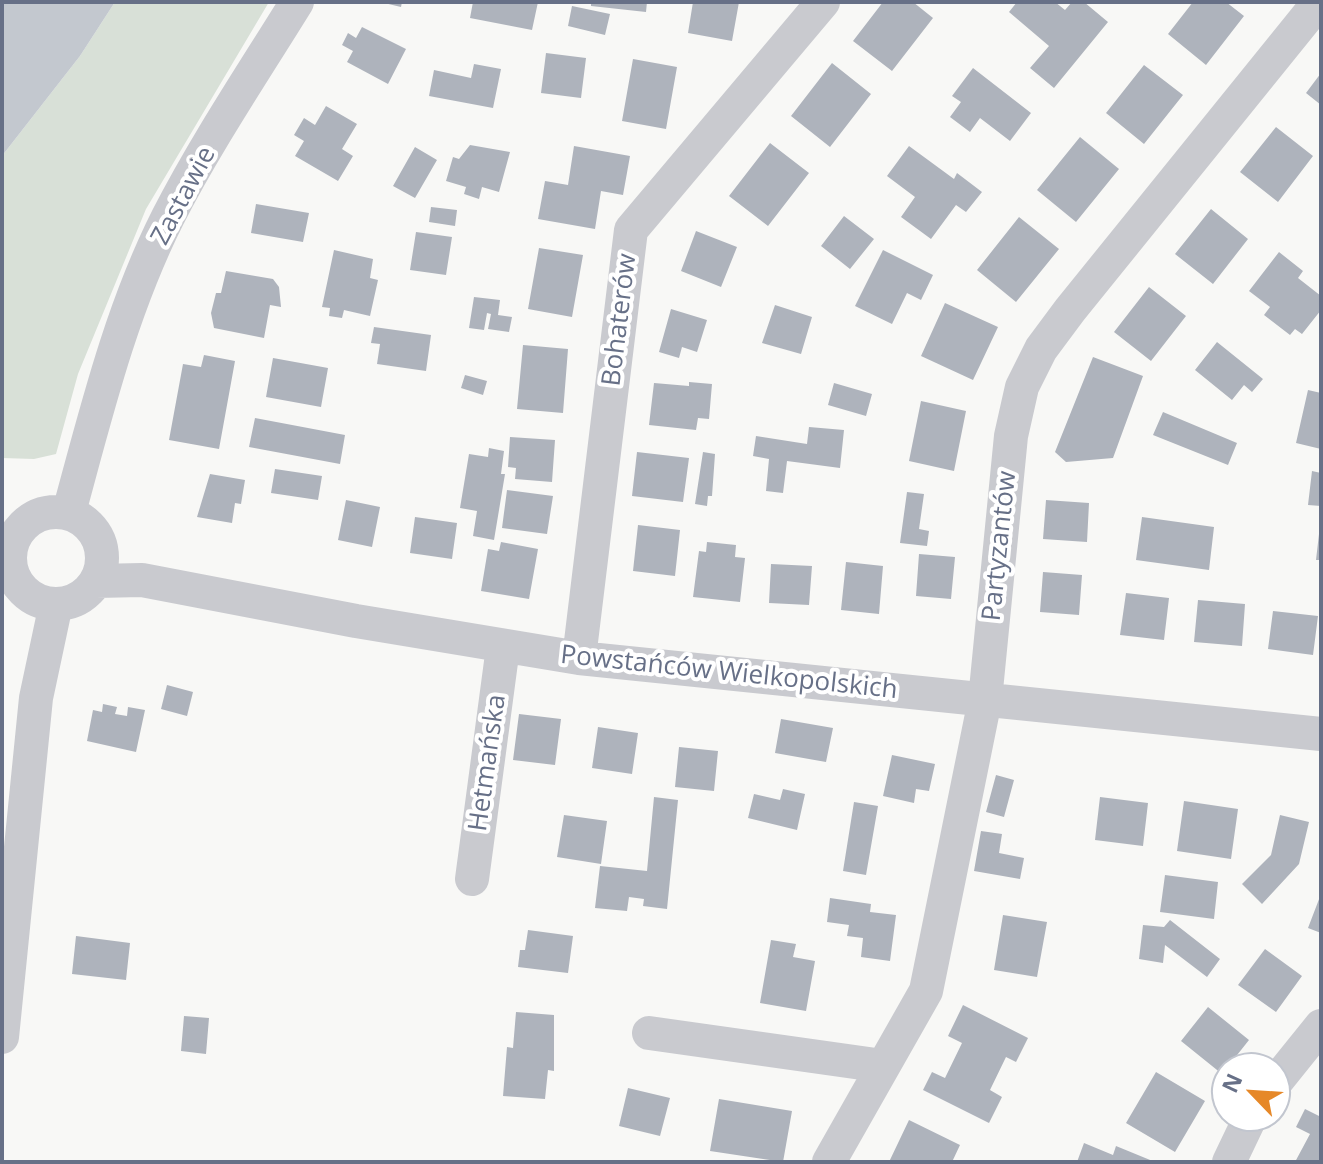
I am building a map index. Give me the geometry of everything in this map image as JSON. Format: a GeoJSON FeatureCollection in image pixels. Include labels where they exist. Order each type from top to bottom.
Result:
{"type":"FeatureCollection","features":[{"type":"Feature","properties":{"kind":"street","name":"Zastawie"},"geometry":{"type":"LineString","coordinates":[[61,512],[125,321],[168,218],[297,2]]}},
{"type":"Feature","properties":{"kind":"street","name":"Bohaterów"},"geometry":{"type":"LineString","coordinates":[[579,658],[631,230],[823,2]]}},
{"type":"Feature","properties":{"kind":"street","name":"Partyzantów"},"geometry":{"type":"LineString","coordinates":[[829,1162],[926,991],[985,700],[1011,436],[1022,387],[1041,349],[1070,310],[1319,2]]}},
{"type":"Feature","properties":{"kind":"street"},"geometry":{"type":"LineString","coordinates":[[61,512],[94,530],[99,565],[80,597],[44,601],[21,589],[8,547],[28,520],[61,512]]}},
{"type":"Feature","properties":{"kind":"street","name":"Powstańców Wielkopolskich"},"geometry":{"type":"LineString","coordinates":[[99,565],[142,580],[503,647],[579,658],[1321,734]]}},
{"type":"Feature","properties":{"kind":"street"},"geometry":{"type":"LineString","coordinates":[[2,1037],[44,601]]}},
{"type":"Feature","properties":{"kind":"street","name":"Hetmańska"},"geometry":{"type":"LineString","coordinates":[[472,879],[503,647]]}},
{"type":"Feature","properties":{"kind":"street"},"geometry":{"type":"LineString","coordinates":[[1291,1063],[1321,1026]]}},
{"type":"Feature","properties":{"kind":"street"},"geometry":{"type":"LineString","coordinates":[[649,1033],[883,1066]]}},
{"type":"Feature","properties":{"kind":"street"},"geometry":{"type":"LineString","coordinates":[[1229,1162],[1243,1132]]}},
{"type":"Feature","properties":{"kind":"shaded area"},"geometry":{"type":"Polygon","coordinates":[[[2,2],[115,2],[80,56],[2,156],[2,2]]]}},
{"type":"Feature","properties":{"kind":"shaded area"},"geometry":{"type":"Polygon","coordinates":[[[115,2],[269,2],[146,209],[78,374],[56,454],[34,459],[2,458],[2,156],[80,56],[115,2]]]}},
{"type":"Feature","properties":{"kind":"building"},"geometry":{"type":"Polygon","coordinates":[[[380,2],[402,2],[401,7],[380,2]]]}},
{"type":"Feature","properties":{"kind":"building"},"geometry":{"type":"Polygon","coordinates":[[[473,2],[538,2],[532,30],[470,18],[473,2]]]}},
{"type":"Feature","properties":{"kind":"building"},"geometry":{"type":"Polygon","coordinates":[[[591,2],[647,2],[646,12],[591,6],[591,2]]]}},
{"type":"Feature","properties":{"kind":"building"},"geometry":{"type":"Polygon","coordinates":[[[693,2],[739,2],[732,41],[688,33],[693,2]]]}},
{"type":"Feature","properties":{"kind":"building"},"geometry":{"type":"Polygon","coordinates":[[[883,2],[913,2],[933,18],[892,71],[853,41],[883,2]]]}},
{"type":"Feature","properties":{"kind":"building"},"geometry":{"type":"Polygon","coordinates":[[[1017,2],[1055,2],[1065,10],[1072,2],[1084,2],[1108,22],[1054,88],[1030,68],[1049,46],[1009,12],[1017,2]]]}},
{"type":"Feature","properties":{"kind":"building"},"geometry":{"type":"Polygon","coordinates":[[[1193,2],[1226,2],[1244,16],[1206,65],[1168,34],[1193,2]]]}},
{"type":"Feature","properties":{"kind":"building"},"geometry":{"type":"Polygon","coordinates":[[[572,6],[610,14],[605,35],[568,26],[572,6]]]}},
{"type":"Feature","properties":{"kind":"building"},"geometry":{"type":"Polygon","coordinates":[[[362,27],[406,49],[388,84],[347,62],[353,51],[342,45],[348,33],[356,38],[362,27]]]}},
{"type":"Feature","properties":{"kind":"building"},"geometry":{"type":"Polygon","coordinates":[[[546,53],[586,58],[581,98],[541,93],[546,53]]]}},
{"type":"Feature","properties":{"kind":"building"},"geometry":{"type":"Polygon","coordinates":[[[633,59],[677,67],[666,129],[622,121],[633,59]]]}},
{"type":"Feature","properties":{"kind":"building"},"geometry":{"type":"Polygon","coordinates":[[[832,63],[871,94],[830,147],[791,116],[832,63]]]}},
{"type":"Feature","properties":{"kind":"building"},"geometry":{"type":"Polygon","coordinates":[[[474,64],[501,69],[493,108],[429,96],[434,70],[471,78],[474,64]]]}},
{"type":"Feature","properties":{"kind":"building"},"geometry":{"type":"Polygon","coordinates":[[[1144,65],[1183,95],[1144,144],[1106,113],[1144,65]]]}},
{"type":"Feature","properties":{"kind":"building"},"geometry":{"type":"Polygon","coordinates":[[[973,68],[1031,113],[1010,141],[980,118],[970,132],[950,117],[961,102],[952,96],[973,68]]]}},
{"type":"Feature","properties":{"kind":"building"},"geometry":{"type":"Polygon","coordinates":[[[1321,73],[1321,105],[1306,93],[1321,73]]]}},
{"type":"Feature","properties":{"kind":"building"},"geometry":{"type":"Polygon","coordinates":[[[326,106],[357,124],[342,149],[353,156],[338,181],[295,156],[304,141],[294,135],[304,118],[315,125],[326,106]]]}},
{"type":"Feature","properties":{"kind":"building"},"geometry":{"type":"Polygon","coordinates":[[[1276,127],[1313,156],[1278,202],[1240,172],[1276,127]]]}},
{"type":"Feature","properties":{"kind":"building"},"geometry":{"type":"Polygon","coordinates":[[[1080,137],[1119,169],[1076,222],[1037,190],[1080,137]]]}},
{"type":"Feature","properties":{"kind":"building"},"geometry":{"type":"Polygon","coordinates":[[[770,143],[809,173],[768,226],[729,196],[770,143]]]}},
{"type":"Feature","properties":{"kind":"building"},"geometry":{"type":"Polygon","coordinates":[[[470,145],[510,152],[499,192],[482,187],[479,199],[464,194],[466,187],[446,181],[453,157],[459,159],[470,145]]]}},
{"type":"Feature","properties":{"kind":"building"},"geometry":{"type":"Polygon","coordinates":[[[574,146],[630,156],[623,195],[601,191],[595,229],[538,219],[545,181],[568,185],[574,146]]]}},
{"type":"Feature","properties":{"kind":"building"},"geometry":{"type":"Polygon","coordinates":[[[909,146],[954,179],[957,173],[982,192],[966,212],[956,205],[931,239],[901,217],[915,197],[887,176],[909,146]]]}},
{"type":"Feature","properties":{"kind":"building"},"geometry":{"type":"Polygon","coordinates":[[[415,147],[437,160],[415,198],[393,186],[415,147]]]}},
{"type":"Feature","properties":{"kind":"building"},"geometry":{"type":"Polygon","coordinates":[[[256,204],[309,213],[303,242],[251,233],[256,204]]]}},
{"type":"Feature","properties":{"kind":"building"},"geometry":{"type":"Polygon","coordinates":[[[431,207],[457,210],[455,226],[429,222],[431,207]]]}},
{"type":"Feature","properties":{"kind":"building"},"geometry":{"type":"Polygon","coordinates":[[[1211,209],[1248,239],[1213,284],[1175,254],[1211,209]]]}},
{"type":"Feature","properties":{"kind":"building"},"geometry":{"type":"Polygon","coordinates":[[[844,216],[874,239],[850,269],[821,246],[844,216]]]}},
{"type":"Feature","properties":{"kind":"building"},"geometry":{"type":"Polygon","coordinates":[[[1019,217],[1059,249],[1016,302],[977,270],[1019,217]]]}},
{"type":"Feature","properties":{"kind":"building"},"geometry":{"type":"Polygon","coordinates":[[[696,231],[737,247],[721,287],[681,271],[696,231]]]}},
{"type":"Feature","properties":{"kind":"building"},"geometry":{"type":"Polygon","coordinates":[[[416,232],[452,237],[446,275],[410,270],[416,232]]]}},
{"type":"Feature","properties":{"kind":"building"},"geometry":{"type":"Polygon","coordinates":[[[539,248],[583,255],[572,317],[528,309],[539,248]]]}},
{"type":"Feature","properties":{"kind":"building"},"geometry":{"type":"Polygon","coordinates":[[[334,250],[373,259],[370,278],[378,280],[370,316],[344,310],[342,318],[329,316],[330,308],[322,307],[334,250]]]}},
{"type":"Feature","properties":{"kind":"building"},"geometry":{"type":"Polygon","coordinates":[[[883,250],[933,275],[921,300],[907,293],[892,324],[855,306],[883,250]]]}},
{"type":"Feature","properties":{"kind":"building"},"geometry":{"type":"Polygon","coordinates":[[[1279,252],[1303,271],[1298,278],[1321,296],[1321,310],[1302,334],[1295,329],[1290,335],[1264,315],[1270,307],[1249,291],[1279,252]]]}},
{"type":"Feature","properties":{"kind":"building"},"geometry":{"type":"Polygon","coordinates":[[[226,271],[273,279],[279,287],[281,307],[270,305],[264,338],[214,328],[211,313],[216,293],[221,293],[226,271]]]}},
{"type":"Feature","properties":{"kind":"building"},"geometry":{"type":"Polygon","coordinates":[[[1149,287],[1186,316],[1151,361],[1114,332],[1149,287]]]}},
{"type":"Feature","properties":{"kind":"building"},"geometry":{"type":"Polygon","coordinates":[[[474,297],[500,300],[498,315],[512,317],[509,332],[488,329],[491,314],[487,313],[484,330],[469,328],[474,297]]]}},
{"type":"Feature","properties":{"kind":"building"},"geometry":{"type":"Polygon","coordinates":[[[945,303],[998,327],[973,380],[921,356],[945,303]]]}},
{"type":"Feature","properties":{"kind":"building"},"geometry":{"type":"Polygon","coordinates":[[[775,305],[812,317],[801,354],[762,343],[775,305]]]}},
{"type":"Feature","properties":{"kind":"building"},"geometry":{"type":"Polygon","coordinates":[[[671,309],[707,320],[697,352],[682,347],[679,358],[659,352],[671,309]]]}},
{"type":"Feature","properties":{"kind":"building"},"geometry":{"type":"Polygon","coordinates":[[[374,327],[431,335],[426,371],[377,364],[380,344],[371,343],[374,327]]]}},
{"type":"Feature","properties":{"kind":"building"},"geometry":{"type":"Polygon","coordinates":[[[1217,342],[1263,379],[1252,392],[1244,385],[1232,400],[1195,370],[1217,342]]]}},
{"type":"Feature","properties":{"kind":"building"},"geometry":{"type":"Polygon","coordinates":[[[523,345],[568,349],[563,413],[517,409],[523,345]]]}},
{"type":"Feature","properties":{"kind":"building"},"geometry":{"type":"Polygon","coordinates":[[[204,355],[235,361],[219,449],[169,440],[183,364],[201,367],[204,355]]]}},
{"type":"Feature","properties":{"kind":"building"},"geometry":{"type":"Polygon","coordinates":[[[1093,357],[1143,376],[1113,458],[1066,462],[1055,452],[1093,357]]]}},
{"type":"Feature","properties":{"kind":"building"},"geometry":{"type":"Polygon","coordinates":[[[273,358],[328,368],[321,407],[266,397],[273,358]]]}},
{"type":"Feature","properties":{"kind":"building"},"geometry":{"type":"Polygon","coordinates":[[[465,375],[487,381],[483,395],[461,388],[465,375]]]}},
{"type":"Feature","properties":{"kind":"building"},"geometry":{"type":"Polygon","coordinates":[[[689,382],[712,384],[709,419],[698,418],[696,430],[649,425],[654,383],[689,386],[689,382]]]}},
{"type":"Feature","properties":{"kind":"building"},"geometry":{"type":"Polygon","coordinates":[[[834,383],[872,394],[866,416],[828,405],[834,383]]]}},
{"type":"Feature","properties":{"kind":"building"},"geometry":{"type":"Polygon","coordinates":[[[1308,390],[1321,393],[1321,449],[1296,443],[1308,390]]]}},
{"type":"Feature","properties":{"kind":"building"},"geometry":{"type":"Polygon","coordinates":[[[921,401],[966,411],[954,471],[909,461],[921,401]]]}},
{"type":"Feature","properties":{"kind":"building"},"geometry":{"type":"Polygon","coordinates":[[[1163,412],[1237,443],[1228,465],[1153,435],[1163,412]]]}},
{"type":"Feature","properties":{"kind":"building"},"geometry":{"type":"Polygon","coordinates":[[[255,418],[345,435],[340,464],[249,447],[255,418]]]}},
{"type":"Feature","properties":{"kind":"building"},"geometry":{"type":"Polygon","coordinates":[[[809,427],[844,430],[840,468],[787,461],[783,493],[766,491],[769,459],[753,456],[756,436],[807,444],[809,427]]]}},
{"type":"Feature","properties":{"kind":"building"},"geometry":{"type":"Polygon","coordinates":[[[510,437],[555,440],[552,482],[515,479],[516,468],[508,467],[510,437]]]}},
{"type":"Feature","properties":{"kind":"building"},"geometry":{"type":"Polygon","coordinates":[[[489,448],[504,451],[501,474],[505,474],[494,540],[473,536],[477,511],[460,508],[469,454],[488,457],[489,448]]]}},
{"type":"Feature","properties":{"kind":"building"},"geometry":{"type":"Polygon","coordinates":[[[637,452],[689,458],[683,502],[632,496],[637,452]]]}},
{"type":"Feature","properties":{"kind":"building"},"geometry":{"type":"Polygon","coordinates":[[[703,452],[715,454],[712,496],[708,496],[707,506],[695,504],[703,452]]]}},
{"type":"Feature","properties":{"kind":"building"},"geometry":{"type":"Polygon","coordinates":[[[275,469],[322,476],[318,500],[271,493],[275,469]]]}},
{"type":"Feature","properties":{"kind":"building"},"geometry":{"type":"Polygon","coordinates":[[[1312,471],[1321,473],[1321,506],[1308,505],[1312,471]]]}},
{"type":"Feature","properties":{"kind":"building"},"geometry":{"type":"Polygon","coordinates":[[[210,474],[245,480],[241,504],[235,503],[232,523],[197,517],[210,474]]]}},
{"type":"Feature","properties":{"kind":"building"},"geometry":{"type":"Polygon","coordinates":[[[507,490],[553,496],[547,534],[502,528],[507,490]]]}},
{"type":"Feature","properties":{"kind":"building"},"geometry":{"type":"Polygon","coordinates":[[[907,492],[924,494],[919,529],[929,531],[927,546],[900,543],[907,492]]]}},
{"type":"Feature","properties":{"kind":"building"},"geometry":{"type":"Polygon","coordinates":[[[346,500],[380,507],[372,547],[338,540],[346,500]]]}},
{"type":"Feature","properties":{"kind":"building"},"geometry":{"type":"Polygon","coordinates":[[[1046,500],[1089,503],[1087,542],[1043,539],[1046,500]]]}},
{"type":"Feature","properties":{"kind":"building"},"geometry":{"type":"Polygon","coordinates":[[[415,517],[457,523],[452,559],[410,553],[415,517]]]}},
{"type":"Feature","properties":{"kind":"building"},"geometry":{"type":"Polygon","coordinates":[[[1142,517],[1214,527],[1209,570],[1136,560],[1142,517]]]}},
{"type":"Feature","properties":{"kind":"building"},"geometry":{"type":"Polygon","coordinates":[[[638,525],[680,530],[675,576],[633,571],[638,525]]]}},
{"type":"Feature","properties":{"kind":"building"},"geometry":{"type":"Polygon","coordinates":[[[1319,534],[1321,560],[1316,560],[1319,534]]]}},
{"type":"Feature","properties":{"kind":"building"},"geometry":{"type":"Polygon","coordinates":[[[501,542],[538,549],[529,599],[481,591],[488,549],[499,551],[501,542]]]}},
{"type":"Feature","properties":{"kind":"building"},"geometry":{"type":"Polygon","coordinates":[[[707,542],[736,545],[735,557],[745,558],[740,602],[693,597],[699,551],[706,552],[707,542]]]}},
{"type":"Feature","properties":{"kind":"building"},"geometry":{"type":"Polygon","coordinates":[[[919,554],[955,557],[951,599],[916,596],[919,554]]]}},
{"type":"Feature","properties":{"kind":"building"},"geometry":{"type":"Polygon","coordinates":[[[846,562],[883,566],[879,614],[841,610],[846,562]]]}},
{"type":"Feature","properties":{"kind":"building"},"geometry":{"type":"Polygon","coordinates":[[[771,564],[812,566],[809,605],[769,603],[771,564]]]}},
{"type":"Feature","properties":{"kind":"building"},"geometry":{"type":"Polygon","coordinates":[[[1043,572],[1082,575],[1079,615],[1040,612],[1043,572]]]}},
{"type":"Feature","properties":{"kind":"building"},"geometry":{"type":"Polygon","coordinates":[[[1126,593],[1169,598],[1164,640],[1120,635],[1126,593]]]}},
{"type":"Feature","properties":{"kind":"building"},"geometry":{"type":"Polygon","coordinates":[[[1198,600],[1245,604],[1242,646],[1194,642],[1198,600]]]}},
{"type":"Feature","properties":{"kind":"building"},"geometry":{"type":"Polygon","coordinates":[[[1273,611],[1318,616],[1313,655],[1268,649],[1273,611]]]}},
{"type":"Feature","properties":{"kind":"building"},"geometry":{"type":"Polygon","coordinates":[[[167,685],[193,692],[187,716],[161,709],[167,685]]]}},
{"type":"Feature","properties":{"kind":"building"},"geometry":{"type":"Polygon","coordinates":[[[103,704],[117,707],[115,714],[127,716],[128,707],[145,710],[136,752],[87,741],[93,710],[102,712],[103,704]]]}},
{"type":"Feature","properties":{"kind":"building"},"geometry":{"type":"Polygon","coordinates":[[[519,714],[561,719],[555,765],[513,760],[519,714]]]}},
{"type":"Feature","properties":{"kind":"building"},"geometry":{"type":"Polygon","coordinates":[[[781,719],[833,728],[826,762],[775,753],[781,719]]]}},
{"type":"Feature","properties":{"kind":"building"},"geometry":{"type":"Polygon","coordinates":[[[598,727],[638,733],[632,774],[592,768],[598,727]]]}},
{"type":"Feature","properties":{"kind":"building"},"geometry":{"type":"Polygon","coordinates":[[[679,747],[718,751],[714,791],[675,787],[679,747]]]}},
{"type":"Feature","properties":{"kind":"building"},"geometry":{"type":"Polygon","coordinates":[[[892,755],[935,764],[929,791],[916,789],[914,803],[883,796],[892,755]]]}},
{"type":"Feature","properties":{"kind":"building"},"geometry":{"type":"Polygon","coordinates":[[[996,775],[1014,780],[1004,817],[986,812],[996,775]]]}},
{"type":"Feature","properties":{"kind":"building"},"geometry":{"type":"Polygon","coordinates":[[[783,789],[805,794],[797,830],[748,818],[754,794],[780,800],[783,789]]]}},
{"type":"Feature","properties":{"kind":"building"},"geometry":{"type":"Polygon","coordinates":[[[654,797],[678,800],[667,909],[643,906],[644,899],[629,897],[627,911],[595,908],[600,866],[647,871],[654,797]]]}},
{"type":"Feature","properties":{"kind":"building"},"geometry":{"type":"Polygon","coordinates":[[[1100,797],[1148,803],[1143,846],[1095,840],[1100,797]]]}},
{"type":"Feature","properties":{"kind":"building"},"geometry":{"type":"Polygon","coordinates":[[[1184,801],[1238,809],[1231,859],[1177,851],[1184,801]]]}},
{"type":"Feature","properties":{"kind":"building"},"geometry":{"type":"Polygon","coordinates":[[[854,802],[878,806],[866,875],[843,871],[854,802]]]}},
{"type":"Feature","properties":{"kind":"building"},"geometry":{"type":"Polygon","coordinates":[[[564,815],[607,821],[601,864],[557,857],[564,815]]]}},
{"type":"Feature","properties":{"kind":"building"},"geometry":{"type":"Polygon","coordinates":[[[1280,815],[1309,822],[1299,864],[1262,904],[1242,884],[1271,855],[1280,815]]]}},
{"type":"Feature","properties":{"kind":"building"},"geometry":{"type":"Polygon","coordinates":[[[981,831],[1002,834],[999,853],[1024,858],[1020,879],[974,871],[981,831]]]}},
{"type":"Feature","properties":{"kind":"building"},"geometry":{"type":"Polygon","coordinates":[[[1165,875],[1218,882],[1214,919],[1160,912],[1165,875]]]}},
{"type":"Feature","properties":{"kind":"building"},"geometry":{"type":"Polygon","coordinates":[[[1321,894],[1321,933],[1308,928],[1321,894]]]}},
{"type":"Feature","properties":{"kind":"building"},"geometry":{"type":"Polygon","coordinates":[[[830,898],[871,904],[870,912],[896,915],[890,961],[861,957],[863,938],[847,936],[849,925],[827,922],[830,898]]]}},
{"type":"Feature","properties":{"kind":"building"},"geometry":{"type":"Polygon","coordinates":[[[1003,915],[1047,922],[1037,977],[994,970],[1003,915]]]}},
{"type":"Feature","properties":{"kind":"building"},"geometry":{"type":"Polygon","coordinates":[[[1170,920],[1220,959],[1207,977],[1165,945],[1163,963],[1139,959],[1143,925],[1164,927],[1170,920]]]}},
{"type":"Feature","properties":{"kind":"building"},"geometry":{"type":"Polygon","coordinates":[[[528,930],[573,936],[568,973],[518,967],[520,950],[525,950],[528,930]]]}},
{"type":"Feature","properties":{"kind":"building"},"geometry":{"type":"Polygon","coordinates":[[[76,936],[130,943],[126,980],[72,974],[76,936]]]}},
{"type":"Feature","properties":{"kind":"building"},"geometry":{"type":"Polygon","coordinates":[[[771,940],[796,944],[793,957],[815,961],[806,1011],[760,1003],[771,940]]]}},
{"type":"Feature","properties":{"kind":"building"},"geometry":{"type":"Polygon","coordinates":[[[1265,949],[1302,976],[1276,1012],[1238,985],[1265,949]]]}},
{"type":"Feature","properties":{"kind":"building"},"geometry":{"type":"Polygon","coordinates":[[[963,1005],[1028,1038],[1016,1062],[1006,1057],[990,1090],[1002,1097],[989,1123],[923,1090],[932,1072],[945,1078],[962,1043],[948,1036],[963,1005]]]}},
{"type":"Feature","properties":{"kind":"building"},"geometry":{"type":"Polygon","coordinates":[[[1208,1007],[1249,1040],[1239,1052],[1211,1052],[1211,1065],[1181,1041],[1208,1007]]]}},
{"type":"Feature","properties":{"kind":"building"},"geometry":{"type":"Polygon","coordinates":[[[516,1012],[554,1015],[554,1071],[548,1070],[545,1099],[503,1096],[507,1047],[513,1048],[516,1012]]]}},
{"type":"Feature","properties":{"kind":"building"},"geometry":{"type":"Polygon","coordinates":[[[184,1016],[209,1018],[206,1054],[181,1051],[184,1016]]]}},
{"type":"Feature","properties":{"kind":"building"},"geometry":{"type":"Polygon","coordinates":[[[1156,1072],[1205,1101],[1175,1152],[1126,1123],[1156,1072]]]}},
{"type":"Feature","properties":{"kind":"building"},"geometry":{"type":"Polygon","coordinates":[[[628,1088],[670,1098],[660,1136],[619,1126],[628,1088]]]}},
{"type":"Feature","properties":{"kind":"building"},"geometry":{"type":"Polygon","coordinates":[[[719,1099],[792,1111],[783,1162],[710,1151],[719,1099]]]}},
{"type":"Feature","properties":{"kind":"building"},"geometry":{"type":"Polygon","coordinates":[[[1305,1109],[1321,1117],[1321,1162],[1295,1162],[1310,1134],[1296,1127],[1305,1109]]]}},
{"type":"Feature","properties":{"kind":"building"},"geometry":{"type":"Polygon","coordinates":[[[909,1120],[960,1145],[952,1162],[889,1162],[909,1120]]]}},
{"type":"Feature","properties":{"kind":"building"},"geometry":{"type":"Polygon","coordinates":[[[1084,1143],[1113,1155],[1116,1146],[1155,1162],[1077,1162],[1084,1143]]]}}]}
